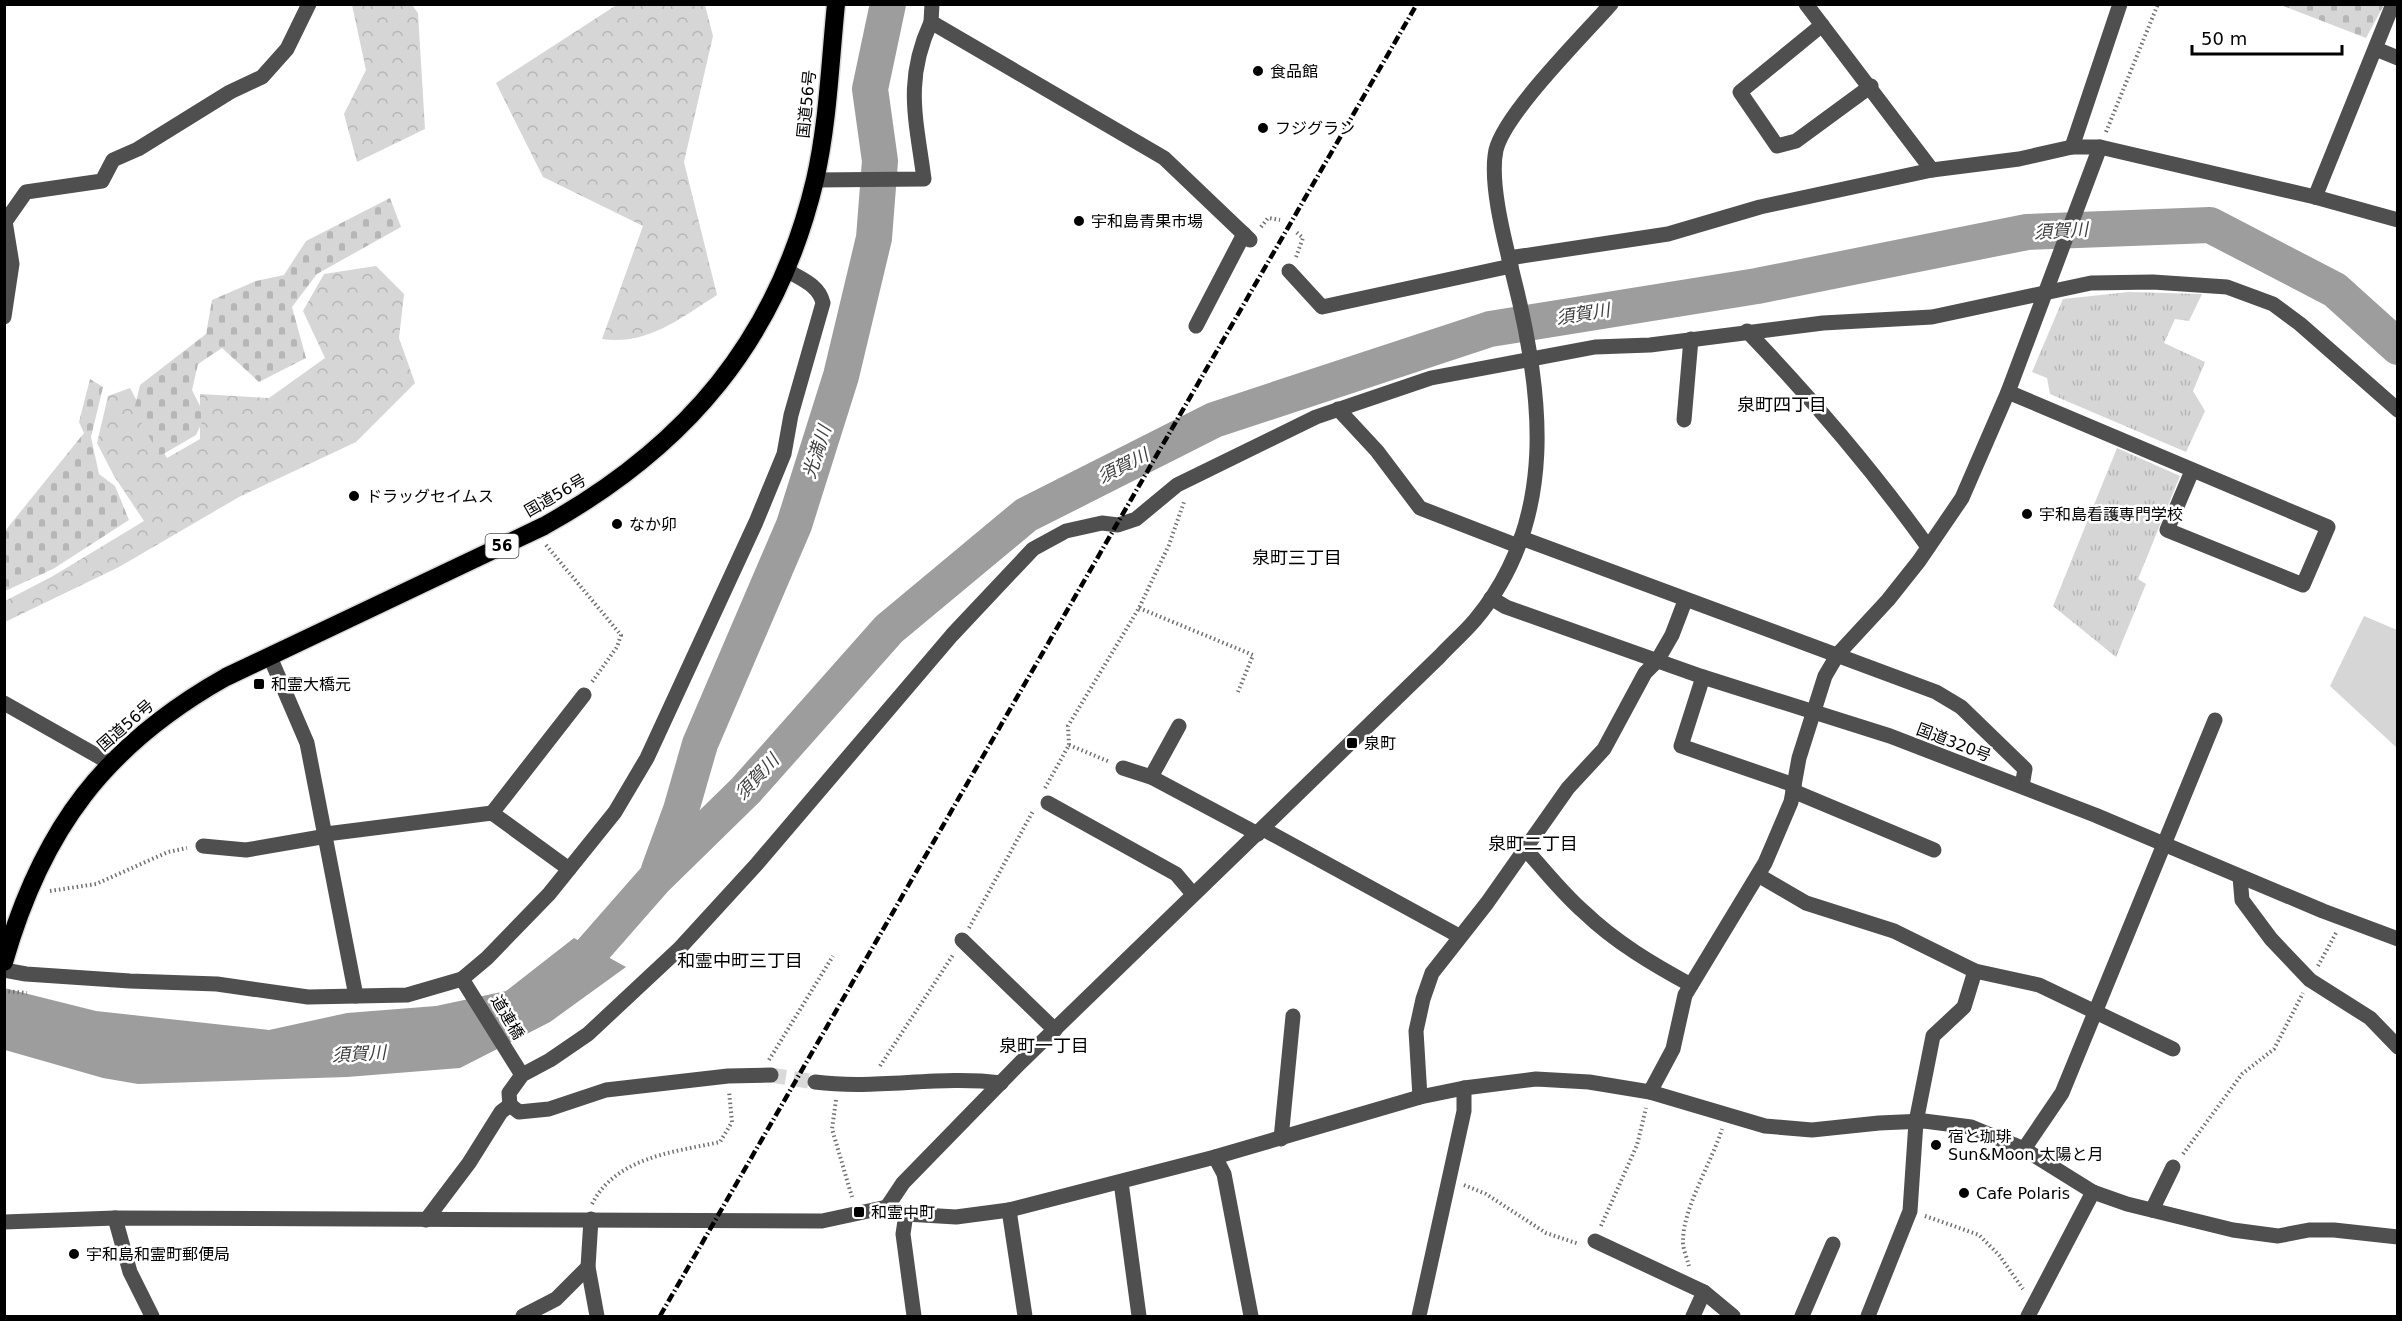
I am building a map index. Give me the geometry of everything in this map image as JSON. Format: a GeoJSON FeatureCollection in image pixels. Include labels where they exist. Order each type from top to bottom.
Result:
{"type":"FeatureCollection","features":[{"type":"Feature","properties":{"kind":"highway","name":"国道56号"},"geometry":{"type":"LineString","coordinates":[[4,962],[27,892],[45,855],[71,812],[110,762],[147,728],[186,700],[582,505],[672,436],[694,413],[723,379],[745,348],[786,270],[815,180],[824,128],[836,4]]}},
{"type":"Feature","properties":{"kind":"street"},"geometry":{"type":"LineString","coordinates":[[4,317],[12,264],[5,217],[26,192],[102,181],[112,160],[138,149],[230,92],[262,77],[287,49],[309,4]]}},
{"type":"Feature","properties":{"kind":"street"},"geometry":{"type":"LineString","coordinates":[[815,180],[924,179],[913,96],[915,65],[931,22],[932,4]]}},
{"type":"Feature","properties":{"kind":"street"},"geometry":{"type":"LineString","coordinates":[[887,1207],[903,1183],[1001,1083],[1440,656],[1475,620],[1491,598],[1520,542],[1535,487],[1537,417],[1530,351],[1498,214],[1496,150],[1506,129],[1522,105],[1611,4]]}},
{"type":"Feature","properties":{"kind":"street"},"geometry":{"type":"LineString","coordinates":[[1806,4],[1871,86],[1932,170]]}},
{"type":"Feature","properties":{"kind":"street"},"geometry":{"type":"LineString","coordinates":[[2072,147],[2120,4]]}},
{"type":"Feature","properties":{"kind":"street"},"geometry":{"type":"LineString","coordinates":[[2315,197],[2393,4]]}},
{"type":"Feature","properties":{"kind":"street"},"geometry":{"type":"LineString","coordinates":[[931,22],[1164,158],[1247,237],[1196,326]]}},
{"type":"Feature","properties":{"kind":"street"},"geometry":{"type":"LineString","coordinates":[[1822,25],[1740,92],[1777,146],[1796,141],[1871,86]]}},
{"type":"Feature","properties":{"kind":"street"},"geometry":{"type":"LineString","coordinates":[[2376,50],[2397,58]]}},
{"type":"Feature","properties":{"kind":"street"},"geometry":{"type":"LineString","coordinates":[[1289,271],[1322,307],[1668,234],[1760,207],[1932,170],[2019,159],[2072,147],[2100,147],[2315,197],[2397,220]]}},
{"type":"Feature","properties":{"kind":"street"},"geometry":{"type":"LineString","coordinates":[[1650,1092],[1673,1049],[1685,995],[1758,875],[1791,802],[1799,758],[1825,676],[1838,654],[1888,600],[1962,498],[2008,392],[2100,147]]}},
{"type":"Feature","properties":{"kind":"street"},"geometry":{"type":"LineString","coordinates":[[4,970],[26,974],[130,981],[217,984],[308,997],[407,996],[466,983],[549,894],[615,812],[647,758],[756,522],[784,454],[791,415],[823,303],[821,294],[811,284],[786,270]]}},
{"type":"Feature","properties":{"kind":"street"},"geometry":{"type":"LineString","coordinates":[[766,1074],[606,1090],[549,1108],[519,1112],[510,1105],[509,1093],[519,1070],[550,1060],[588,1034],[679,949],[771,848],[952,635],[1034,549],[1066,531],[1102,523],[1118,525],[1136,519],[1177,485],[1316,417],[1431,378],[1530,351],[1691,339],[1823,323],[1932,317],[2049,286],[2153,282],[2227,288],[2272,304],[2316,338],[2397,410]]}},
{"type":"Feature","properties":{"kind":"street"},"geometry":{"type":"LineString","coordinates":[[1747,331],[1818,406],[1882,483],[1928,547]]}},
{"type":"Feature","properties":{"kind":"street"},"geometry":{"type":"LineString","coordinates":[[1684,420],[1691,339]]}},
{"type":"Feature","properties":{"kind":"street"},"geometry":{"type":"LineString","coordinates":[[2008,392],[2328,527],[2303,585],[2167,530],[2192,471]]}},
{"type":"Feature","properties":{"kind":"street"},"geometry":{"type":"LineString","coordinates":[[1338,409],[1377,451],[1420,508],[1838,654],[1936,693],[1961,707],[2025,769],[2022,786]]}},
{"type":"Feature","properties":{"kind":"street","name":"国道320号"},"geometry":{"type":"LineString","coordinates":[[1491,598],[1506,607],[1703,677],[1890,736],[2022,786],[2164,846],[2397,939]]}},
{"type":"Feature","properties":{"kind":"street"},"geometry":{"type":"LineString","coordinates":[[1420,1097],[1416,1031],[1432,973],[1487,903],[1568,788],[1604,749],[1645,673],[1657,661],[1672,635],[1685,601]]}},
{"type":"Feature","properties":{"kind":"street"},"geometry":{"type":"LineString","coordinates":[[270,657],[307,743],[356,996]]}},
{"type":"Feature","properties":{"kind":"street"},"geometry":{"type":"LineString","coordinates":[[1703,677],[1681,746],[1794,788],[1934,850]]}},
{"type":"Feature","properties":{"kind":"street"},"geometry":{"type":"LineString","coordinates":[[492,813],[584,695]]}},
{"type":"Feature","properties":{"kind":"street"},"geometry":{"type":"LineString","coordinates":[[4,703],[110,762]]}},
{"type":"Feature","properties":{"kind":"street"},"geometry":{"type":"LineString","coordinates":[[2024,1149],[2062,1093],[2094,1010],[2120,955],[2215,720]]}},
{"type":"Feature","properties":{"kind":"street"},"geometry":{"type":"LineString","coordinates":[[1151,777],[1179,726]]}},
{"type":"Feature","properties":{"kind":"street"},"geometry":{"type":"LineString","coordinates":[[1123,768],[1151,777],[1260,831],[1459,936]]}},
{"type":"Feature","properties":{"kind":"street"},"geometry":{"type":"LineString","coordinates":[[1048,803],[1176,874],[1193,894]]}},
{"type":"Feature","properties":{"kind":"street"},"geometry":{"type":"LineString","coordinates":[[203,846],[246,850],[326,835],[492,813],[569,869]]}},
{"type":"Feature","properties":{"kind":"street"},"geometry":{"type":"LineString","coordinates":[[1524,848],[1582,911],[1602,929],[1660,968],[1691,985]]}},
{"type":"Feature","properties":{"kind":"street"},"geometry":{"type":"LineString","coordinates":[[1758,875],[1806,903],[1894,931],[1975,971],[2039,985],[2173,1049]]}},
{"type":"Feature","properties":{"kind":"street"},"geometry":{"type":"LineString","coordinates":[[2240,877],[2242,900],[2271,939],[2310,980],[2370,1018],[2397,1047]]}},
{"type":"Feature","properties":{"kind":"street"},"geometry":{"type":"LineString","coordinates":[[962,940],[1055,1030]]}},
{"type":"Feature","properties":{"kind":"street"},"geometry":{"type":"LineString","coordinates":[[1868,1317],[1910,1211],[1916,1122],[1933,1036],[1964,1007],[1975,971]]}},
{"type":"Feature","properties":{"kind":"street","name":"道連橋"},"geometry":{"type":"LineString","coordinates":[[466,983],[519,1070]]}},
{"type":"Feature","properties":{"kind":"street"},"geometry":{"type":"LineString","coordinates":[[1281,1139],[1293,1016]]}},
{"type":"Feature","properties":{"kind":"street"},"geometry":{"type":"LineString","coordinates":[[4,1222],[115,1218],[822,1221],[887,1207],[906,1214],[956,1217],[1009,1210],[1120,1182],[1281,1139],[1420,1097],[1464,1088],[1536,1079],[1589,1082],[1650,1092],[1726,1117],[1764,1126],[1812,1130],[1879,1122],[1916,1122],[1971,1127],[2024,1149],[2093,1192],[2152,1210],[2233,1230],[2278,1236],[2309,1230],[2334,1230],[2397,1237]]}},
{"type":"Feature","properties":{"kind":"street"},"geometry":{"type":"LineString","coordinates":[[815,1082],[838,1084],[979,1080],[1001,1083]]}},
{"type":"Feature","properties":{"kind":"street"},"geometry":{"type":"LineString","coordinates":[[1419,1317],[1464,1111],[1464,1088]]}},
{"type":"Feature","properties":{"kind":"street"},"geometry":{"type":"LineString","coordinates":[[426,1220],[469,1163],[501,1112],[510,1105]]}},
{"type":"Feature","properties":{"kind":"street"},"geometry":{"type":"LineString","coordinates":[[1215,1157],[1224,1174],[1251,1317]]}},
{"type":"Feature","properties":{"kind":"street"},"geometry":{"type":"LineString","coordinates":[[2152,1210],[2173,1167]]}},
{"type":"Feature","properties":{"kind":"street"},"geometry":{"type":"LineString","coordinates":[[1120,1182],[1139,1317]]}},
{"type":"Feature","properties":{"kind":"street"},"geometry":{"type":"LineString","coordinates":[[2031,1311],[2093,1192]]}},
{"type":"Feature","properties":{"kind":"street"},"geometry":{"type":"LineString","coordinates":[[1009,1210],[1025,1317]]}},
{"type":"Feature","properties":{"kind":"street"},"geometry":{"type":"LineString","coordinates":[[906,1214],[903,1234],[914,1317]]}},
{"type":"Feature","properties":{"kind":"street"},"geometry":{"type":"LineString","coordinates":[[115,1218],[130,1272],[152,1317]]}},
{"type":"Feature","properties":{"kind":"street"},"geometry":{"type":"LineString","coordinates":[[587,1219],[588,1267],[597,1317]]}},
{"type":"Feature","properties":{"kind":"street"},"geometry":{"type":"LineString","coordinates":[[1595,1241],[1699,1290],[1733,1317]]}},
{"type":"Feature","properties":{"kind":"street"},"geometry":{"type":"LineString","coordinates":[[1802,1317],[1833,1245]]}},
{"type":"Feature","properties":{"kind":"street"},"geometry":{"type":"LineString","coordinates":[[523,1317],[556,1299],[588,1267]]}},
{"type":"Feature","properties":{"kind":"street"},"geometry":{"type":"LineString","coordinates":[[1693,1317],[1699,1290]]}},
{"type":"Feature","properties":{"kind":"path"},"geometry":{"type":"LineString","coordinates":[[2100,147],[2157,4]]}},
{"type":"Feature","properties":{"kind":"path"},"geometry":{"type":"LineString","coordinates":[[1289,271],[1303,238],[1296,232]]}},
{"type":"Feature","properties":{"kind":"path"},"geometry":{"type":"LineString","coordinates":[[534,530],[621,635],[617,646],[584,695]]}},
{"type":"Feature","properties":{"kind":"path"},"geometry":{"type":"LineString","coordinates":[[1139,608],[1253,655],[1238,692]]}},
{"type":"Feature","properties":{"kind":"path"},"geometry":{"type":"LineString","coordinates":[[1069,745],[1123,768]]}},
{"type":"Feature","properties":{"kind":"path"},"geometry":{"type":"LineString","coordinates":[[27,892],[96,884],[168,852],[203,846]]}},
{"type":"Feature","properties":{"kind":"path"},"geometry":{"type":"LineString","coordinates":[[2173,1167],[2242,1074],[2274,1049],[2344,919]]}},
{"type":"Feature","properties":{"kind":"path"},"geometry":{"type":"LineString","coordinates":[[766,1074],[833,956]]}},
{"type":"Feature","properties":{"kind":"path"},"geometry":{"type":"LineString","coordinates":[[587,1219],[596,1196],[626,1168],[646,1158],[720,1142],[732,1122],[728,1076]]}},
{"type":"Feature","properties":{"kind":"path"},"geometry":{"type":"LineString","coordinates":[[838,1084],[831,1130],[857,1215]]}},
{"type":"Feature","properties":{"kind":"path"},"geometry":{"type":"LineString","coordinates":[[1449,1178],[1486,1194],[1546,1233],[1589,1247],[1595,1241],[1637,1145],[1650,1092]]}},
{"type":"Feature","properties":{"kind":"path"},"geometry":{"type":"LineString","coordinates":[[1699,1290],[1683,1240],[1695,1194],[1711,1162],[1726,1117]]}},
{"type":"Feature","properties":{"kind":"path"},"geometry":{"type":"LineString","coordinates":[[1910,1211],[1979,1235],[1999,1255],[2031,1311]]}},
{"type":"Feature","properties":{"kind":"green space"},"geometry":{"type":"Polygon","coordinates":[[[618,4],[705,5],[713,36],[684,162],[717,295],[662,328],[648,334],[618,340],[602,339],[643,226],[543,177],[496,83],[618,4]]]}},
{"type":"Feature","properties":{"kind":"green space"},"geometry":{"type":"Polygon","coordinates":[[[2384,4],[2366,38],[2281,5],[2384,4]]]}},
{"type":"Feature","properties":{"kind":"green space"},"geometry":{"type":"Polygon","coordinates":[[[352,5],[412,5],[418,13],[425,129],[357,162],[344,114],[366,70],[352,5]]]}},
{"type":"Feature","properties":{"kind":"green space"},"geometry":{"type":"Polygon","coordinates":[[[390,198],[401,227],[317,274],[292,307],[306,358],[259,382],[222,348],[198,364],[192,390],[205,416],[196,435],[160,456],[134,410],[140,385],[206,334],[212,300],[256,281],[284,275],[306,241],[390,198]]]}},
{"type":"Feature","properties":{"kind":"green space"},"geometry":{"type":"Polygon","coordinates":[[[376,266],[404,294],[399,338],[415,383],[356,442],[239,497],[119,567],[5,622],[5,601],[53,576],[144,521],[114,476],[97,443],[108,396],[130,388],[167,458],[200,439],[200,394],[269,398],[325,358],[303,311],[324,274],[376,266]]]}},
{"type":"Feature","properties":{"kind":"green space"},"geometry":{"type":"Polygon","coordinates":[[[2129,292],[2202,294],[2189,321],[2175,319],[2164,343],[2205,362],[2193,391],[2205,411],[2186,452],[2050,394],[2047,378],[2032,372],[2063,299],[2129,292]]]}},
{"type":"Feature","properties":{"kind":"green space"},"geometry":{"type":"Polygon","coordinates":[[[90,379],[103,387],[91,437],[99,474],[115,486],[129,520],[53,569],[5,591],[5,531],[84,433],[79,422],[90,379]]]}},
{"type":"Feature","properties":{"kind":"green space"},"geometry":{"type":"Polygon","coordinates":[[[2117,448],[2180,476],[2138,579],[2146,584],[2116,657],[2053,606],[2117,448]]]}},
{"type":"Feature","properties":{"kind":"green space"},"geometry":{"type":"Polygon","coordinates":[[[2364,616],[2397,630],[2397,748],[2330,686],[2364,616]]]}},
{"type":"Feature","properties":{"kind":"water"},"geometry":{"type":"Polygon","coordinates":[[[574,938],[626,967],[550,1022],[460,1068],[347,1077],[138,1084],[103,1078],[5,1050],[4,988],[96,1011],[269,1030],[347,1013],[436,1006],[506,991],[574,938]]]}},
{"type":"Feature","properties":{"kind":"waterway","name":"光満川"},"geometry":{"type":"LineString","coordinates":[[659,870],[681,810],[700,744],[794,525],[841,376],[874,238],[880,161],[870,89],[888,4]]}},
{"type":"Feature","properties":{"kind":"waterway","name":"須賀川"},"geometry":{"type":"LineString","coordinates":[[562,985],[655,879],[746,790],[889,629],[1026,515],[1214,420],[1490,329],[1757,286],[2027,232],[2210,225],[2335,290],[2398,347]]}},
{"type":"Feature","properties":{"kind":"tunnel"},"geometry":{"type":"LineString","coordinates":[[771,1075],[815,1082]]}},
{"type":"Feature","properties":{"kind":"railway"},"geometry":{"type":"LineString","coordinates":[[660,1316],[1417,4]]}},
{"type":"Feature","properties":{"kind":"place","name":"食品館"},"geometry":{"type":"Point","coordinates":[1258,71]}},
{"type":"Feature","properties":{"kind":"place","name":"フジグラン"},"geometry":{"type":"Point","coordinates":[1263,128]}},
{"type":"Feature","properties":{"kind":"place","name":"宇和島青果市場"},"geometry":{"type":"Point","coordinates":[1079,221]}},
{"type":"Feature","properties":{"kind":"place","name":"ドラッグセイムス"},"geometry":{"type":"Point","coordinates":[354,496]}},
{"type":"Feature","properties":{"kind":"place","name":"宇和島看護専門学校"},"geometry":{"type":"Point","coordinates":[2027,514]}},
{"type":"Feature","properties":{"kind":"place","name":"なか卯"},"geometry":{"type":"Point","coordinates":[617,524]}},
{"type":"Feature","properties":{"kind":"place","name":"和霊大橋元"},"geometry":{"type":"Point","coordinates":[259,684]}},
{"type":"Feature","properties":{"kind":"place","name":"泉町"},"geometry":{"type":"Point","coordinates":[1352,743]}},
{"type":"Feature","properties":{"kind":"place","name":"宿と珈琲 Sun&Moon 太陽と月"},"geometry":{"type":"Point","coordinates":[1936,1145]}},
{"type":"Feature","properties":{"kind":"place","name":"Cafe Polaris"},"geometry":{"type":"Point","coordinates":[1964,1193]}},
{"type":"Feature","properties":{"kind":"place","name":"和霊中町"},"geometry":{"type":"Point","coordinates":[859,1212]}},
{"type":"Feature","properties":{"kind":"place","name":"宇和島和霊町郵便局"},"geometry":{"type":"Point","coordinates":[74,1254]}},
{"type":"Feature","properties":{"kind":"district","name":"泉町四丁目"},"geometry":{"type":"Point","coordinates":[1782,405]}},
{"type":"Feature","properties":{"kind":"district","name":"泉町三丁目"},"geometry":{"type":"Point","coordinates":[1297,558]}},
{"type":"Feature","properties":{"kind":"district","name":"泉町二丁目"},"geometry":{"type":"Point","coordinates":[1533,844]}},
{"type":"Feature","properties":{"kind":"district","name":"和霊中町三丁目"},"geometry":{"type":"Point","coordinates":[740,961]}},
{"type":"Feature","properties":{"kind":"district","name":"泉町一丁目"},"geometry":{"type":"Point","coordinates":[1044,1046]}}]}
